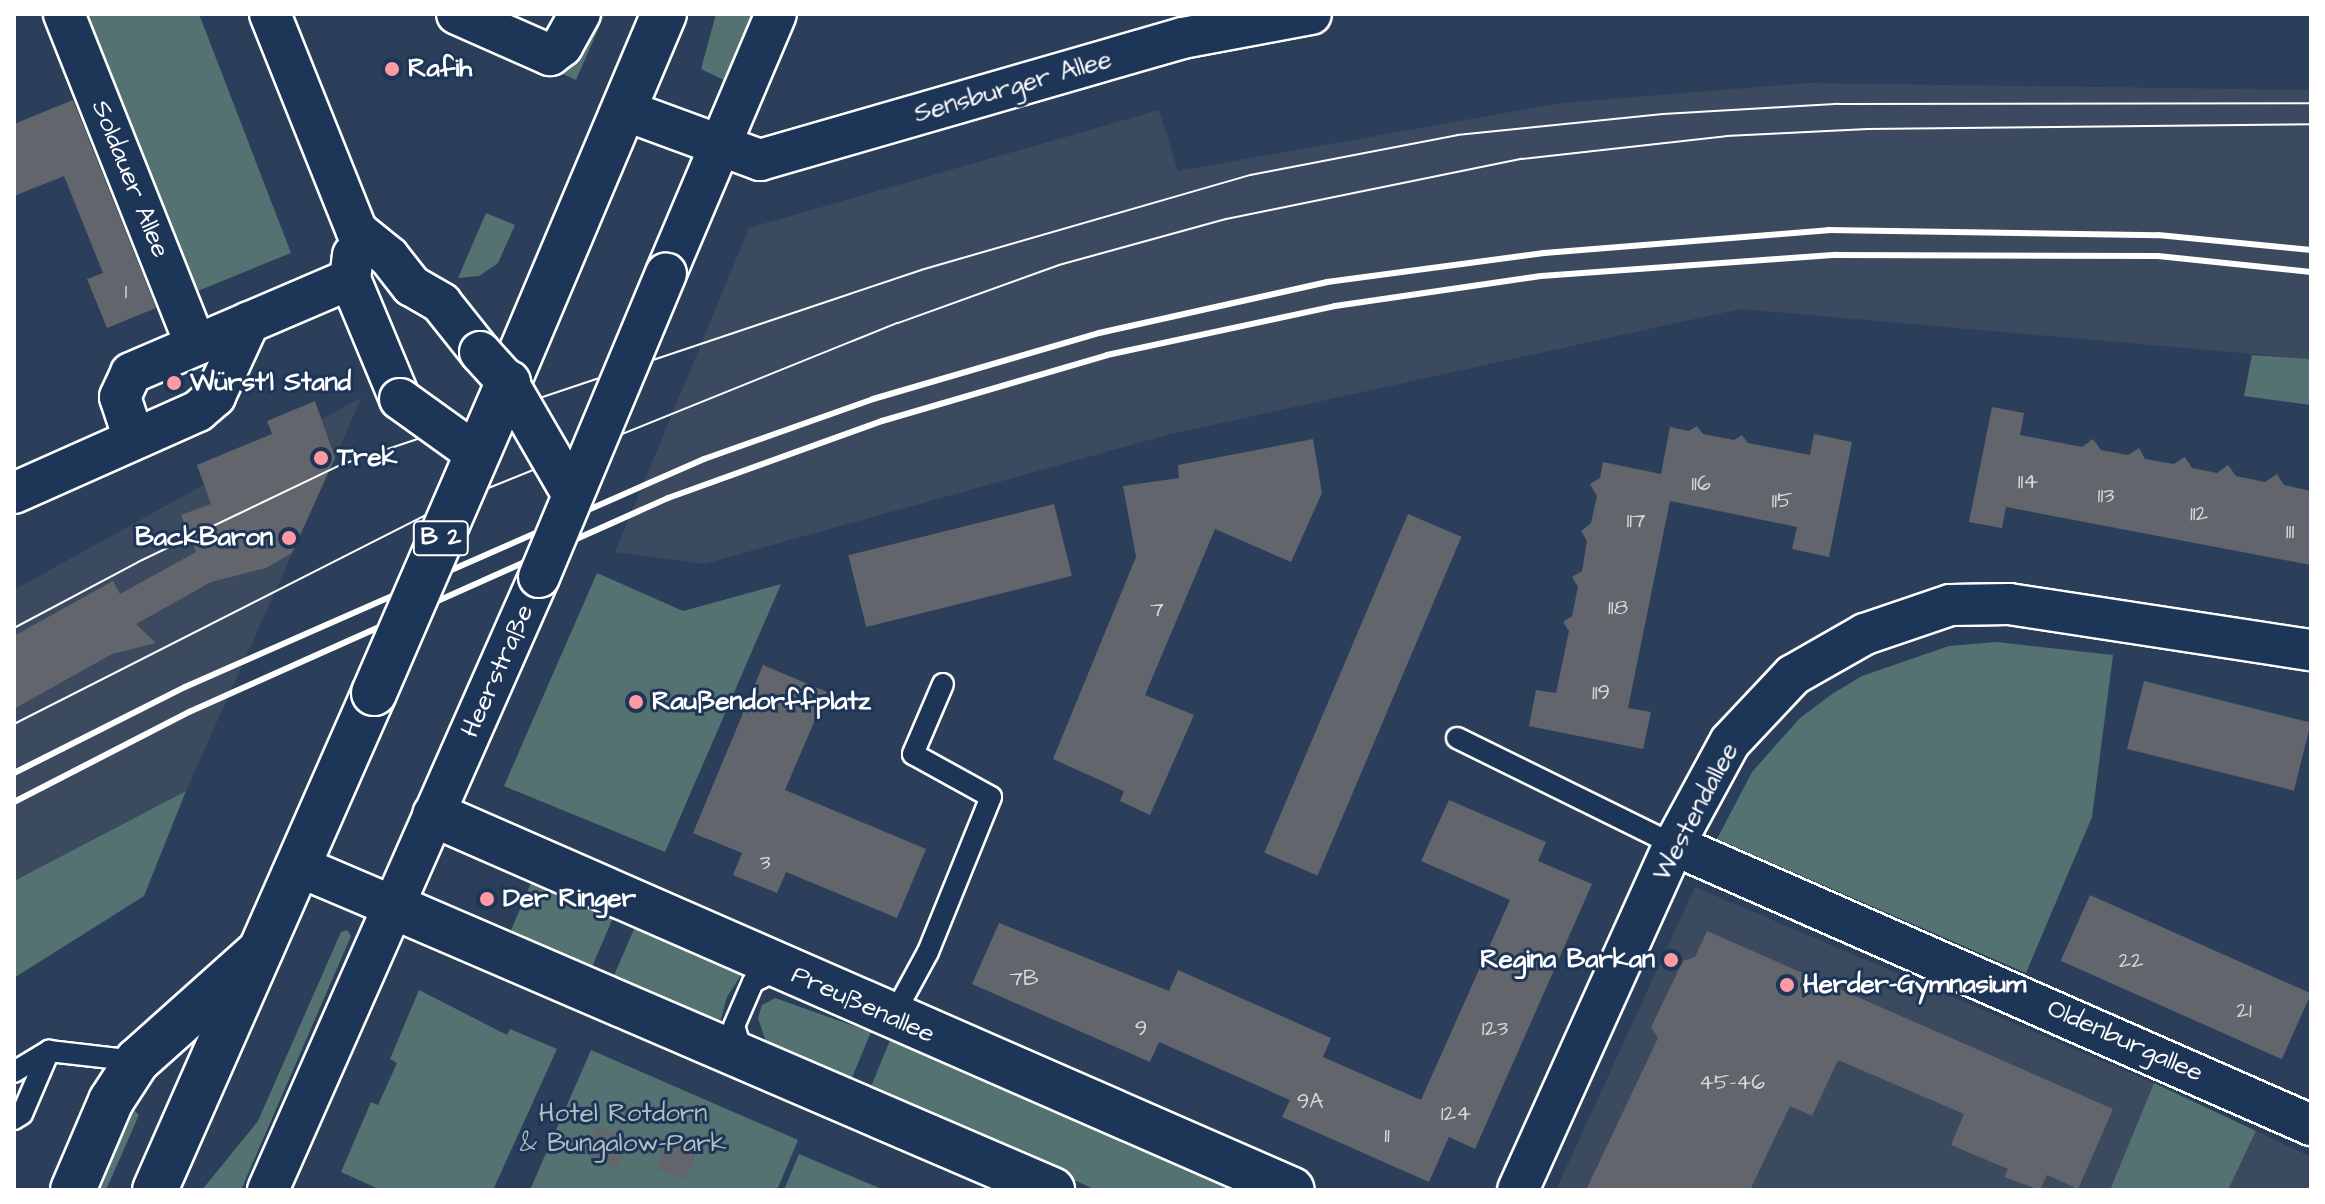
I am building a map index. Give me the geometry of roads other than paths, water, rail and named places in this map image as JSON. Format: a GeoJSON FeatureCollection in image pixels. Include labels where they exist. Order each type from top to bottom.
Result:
{"type":"FeatureCollection","features":[{"type":"Feature","properties":{"kind":"street","name":"Soldauer Allee"},"geometry":{"type":"LineString","coordinates":[[64,14],[195,343]]}},
{"type":"Feature","properties":{"kind":"street"},"geometry":{"type":"LineString","coordinates":[[270,14],[357,231],[389,257],[412,286],[441,303],[494,368],[573,495]]}},
{"type":"Feature","properties":{"kind":"street"},"geometry":{"type":"LineString","coordinates":[[457,14],[550,55],[562,46],[580,14]]}},
{"type":"Feature","properties":{"kind":"street","name":"B 2"},"geometry":{"type":"LineString","coordinates":[[155,1190],[478,455],[494,368],[531,330],[664,14]]}},
{"type":"Feature","properties":{"kind":"street","name":"Heerstraße"},"geometry":{"type":"LineString","coordinates":[[268,1190],[390,905],[435,815],[539,577],[776,14]]}},
{"type":"Feature","properties":{"kind":"street","name":"Sensburger Allee"},"geometry":{"type":"LineString","coordinates":[[718,147],[760,160],[1183,38],[1311,14]]}},
{"type":"Feature","properties":{"kind":"street"},"geometry":{"type":"LineString","coordinates":[[624,110],[718,147]]}},
{"type":"Feature","properties":{"kind":"street"},"geometry":{"type":"LineString","coordinates":[[357,231],[350,279],[400,399],[478,455]]}},
{"type":"Feature","properties":{"kind":"street"},"geometry":{"type":"LineString","coordinates":[[134,439],[120,397],[122,385],[131,373],[350,279]]}},
{"type":"Feature","properties":{"kind":"street"},"geometry":{"type":"LineString","coordinates":[[14,493],[198,411],[215,396],[249,322]]}},
{"type":"Feature","properties":{"kind":"street","name":"Westendallee"},"geometry":{"type":"LineString","coordinates":[[1518,1190],[1674,845],[1730,742],[1793,675],[1865,634],[1950,605],[2009,604],[2311,650]]}},
{"type":"Feature","properties":{"kind":"street","name":"Preußenallee"},"geometry":{"type":"LineString","coordinates":[[435,815],[780,969],[1292,1190]]}},
{"type":"Feature","properties":{"kind":"street","name":"Oldenburgallee"},"geometry":{"type":"LineString","coordinates":[[1674,845],[2311,1125]]}},
{"type":"Feature","properties":{"kind":"street"},"geometry":{"type":"LineString","coordinates":[[298,866],[1052,1190]]}},
{"type":"Feature","properties":{"kind":"street"},"geometry":{"type":"LineString","coordinates":[[73,1190],[111,1101],[137,1061],[260,951]]}},
{"type":"Feature","properties":{"kind":"lane"},"geometry":{"type":"LineString","coordinates":[[892,1018],[928,952],[991,797],[913,754],[943,684]]}},
{"type":"Feature","properties":{"kind":"lane"},"geometry":{"type":"LineString","coordinates":[[1457,738],[1674,845]]}},
{"type":"Feature","properties":{"kind":"lane"},"geometry":{"type":"LineString","coordinates":[[743,1055],[734,1026],[753,982],[780,969]]}},
{"type":"Feature","properties":{"kind":"lane"},"geometry":{"type":"LineString","coordinates":[[14,1072],[49,1051],[137,1061]]}},
{"type":"Feature","properties":{"kind":"lane"},"geometry":{"type":"LineString","coordinates":[[14,1134],[18,1117],[49,1051]]}},
{"type":"Feature","properties":{"kind":"tram line"},"geometry":{"type":"LineString","coordinates":[[14,628],[138,562],[343,464],[921,270],[1250,175],[1457,135],[1663,114],[1839,104],[2311,103]]}},
{"type":"Feature","properties":{"kind":"tram line"},"geometry":{"type":"LineString","coordinates":[[14,724],[444,506],[898,323],[1059,265],[1226,219],[1522,159],[1726,136],[1868,129],[2311,124]]}},
{"type":"Feature","properties":{"kind":"railway"},"geometry":{"type":"LineString","coordinates":[[14,773],[185,687],[704,459],[873,399],[1099,333],[1327,282],[1544,253],[1828,230],[2158,235],[2311,250]]}},
{"type":"Feature","properties":{"kind":"railway"},"geometry":{"type":"LineString","coordinates":[[14,802],[189,712],[668,498],[882,421],[1107,355],[1335,306],[1541,276],[1836,255],[2158,256],[2311,272]]}},
{"type":"Feature","properties":{"kind":"place","name":"Rafih"},"geometry":{"type":"Point","coordinates":[392,69]}},
{"type":"Feature","properties":{"kind":"place","name":"Würst'l Stand"},"geometry":{"type":"Point","coordinates":[174,383]}},
{"type":"Feature","properties":{"kind":"place","name":"Trek"},"geometry":{"type":"Point","coordinates":[321,458]}},
{"type":"Feature","properties":{"kind":"place","name":"BackBaron"},"geometry":{"type":"Point","coordinates":[289,538]}},
{"type":"Feature","properties":{"kind":"place","name":"Raußendorffplatz"},"geometry":{"type":"Point","coordinates":[636,702]}},
{"type":"Feature","properties":{"kind":"place","name":"Der Ringer"},"geometry":{"type":"Point","coordinates":[487,899]}},
{"type":"Feature","properties":{"kind":"place","name":"Regina Barkan"},"geometry":{"type":"Point","coordinates":[1671,960]}},
{"type":"Feature","properties":{"kind":"place","name":"Herder-Gymnasium"},"geometry":{"type":"Point","coordinates":[1787,985]}},
{"type":"Feature","properties":{"kind":"park label","name":"Hotel Rotdorn & Bungalow-Park"},"geometry":{"type":"Point","coordinates":[623,1129]}}]}
